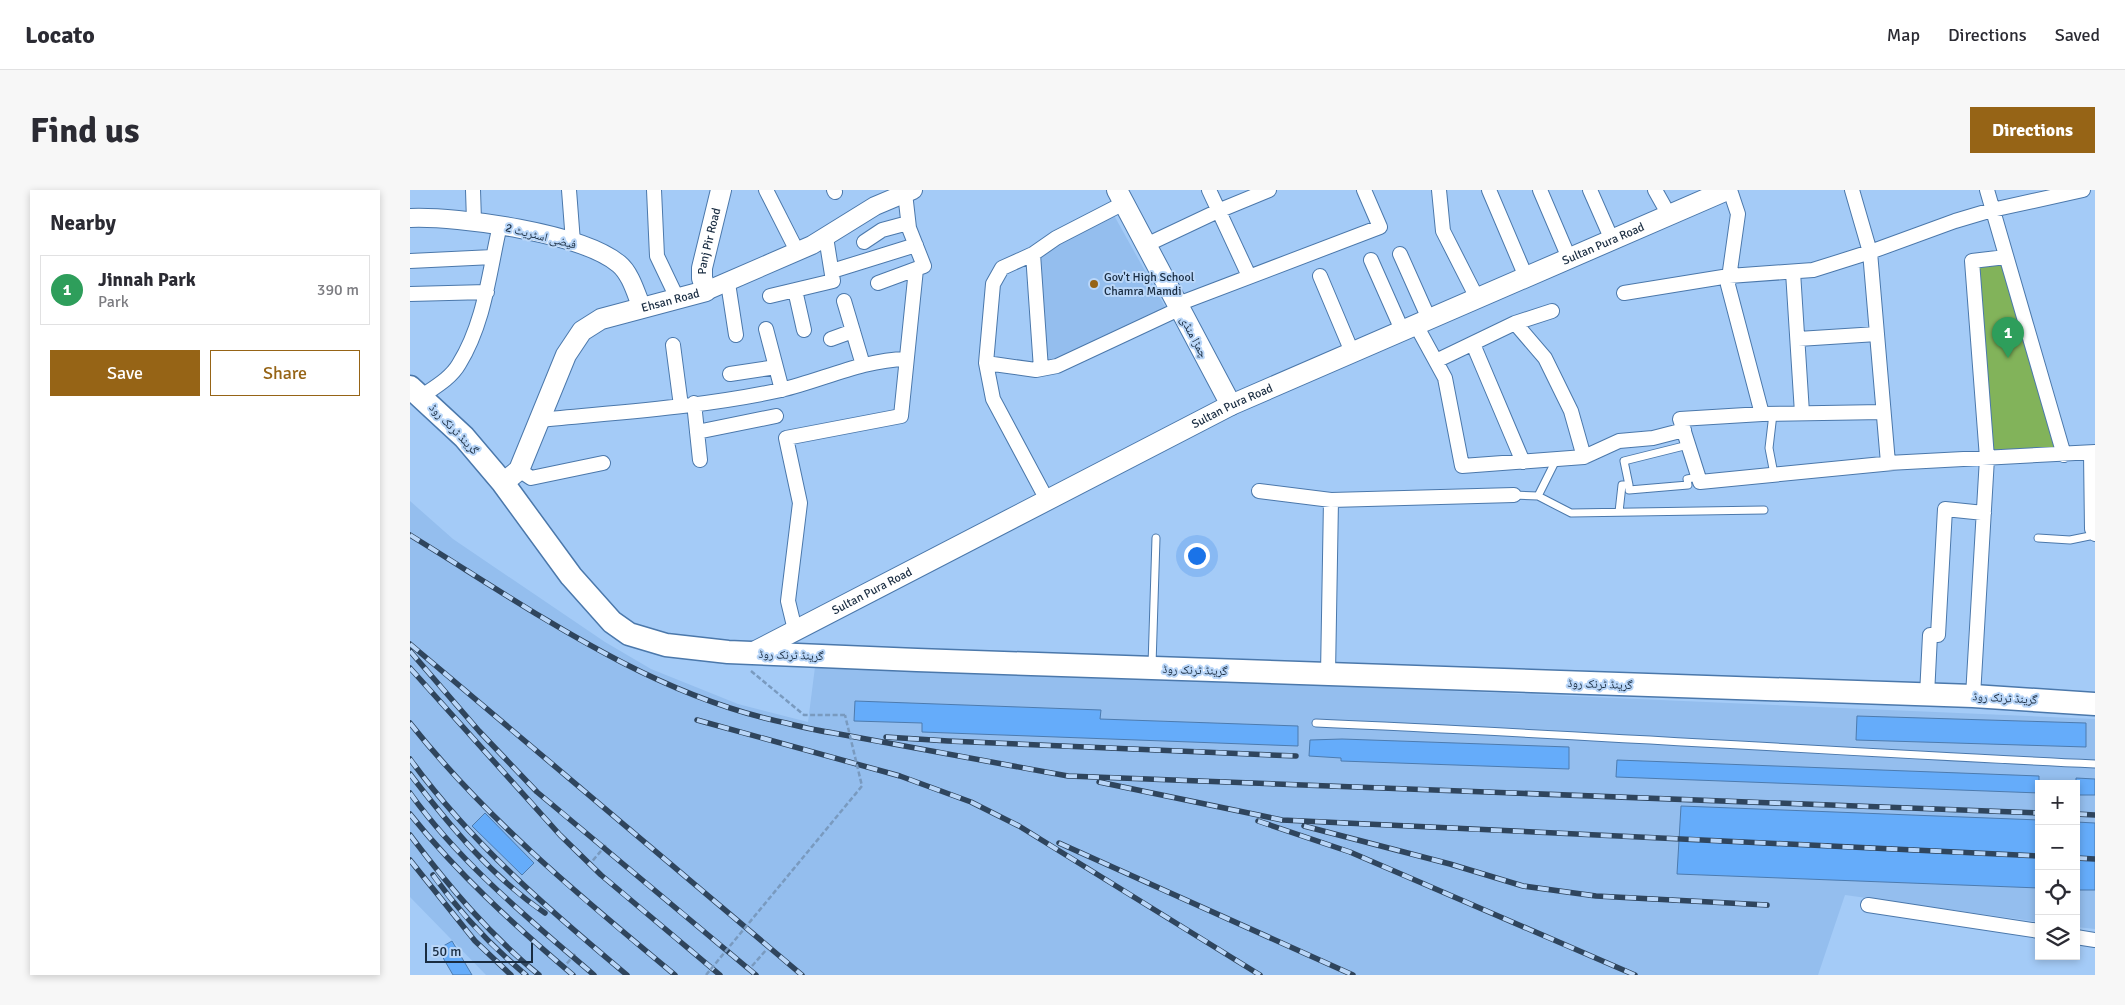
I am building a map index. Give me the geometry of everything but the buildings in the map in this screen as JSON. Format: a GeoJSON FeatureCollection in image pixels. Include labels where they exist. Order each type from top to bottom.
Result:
{"type":"FeatureCollection","features":[{"type":"Feature","properties":{"kind":"main road","name":"Panj Pir Road"},"geometry":{"type":"LineString","coordinates":[[706,291],[702,278],[702,268],[721,190]]}},
{"type":"Feature","properties":{"kind":"main road","name":"Sultan Pura Road"},"geometry":{"type":"LineString","coordinates":[[752,653],[1230,405],[1729,190]]}},
{"type":"Feature","properties":{"kind":"main road","name":"چمڑا منڈی"},"geometry":{"type":"LineString","coordinates":[[1120,196],[1230,405]]}},
{"type":"Feature","properties":{"kind":"main road","name":"Ehsan Road"},"geometry":{"type":"LineString","coordinates":[[511,477],[540,420],[566,355],[582,331],[601,319],[706,291]]}},
{"type":"Feature","properties":{"kind":"main road","name":"گرینڈ ٹرنک روڈ"},"geometry":{"type":"LineString","coordinates":[[416,392],[511,477],[570,576],[612,622],[629,634],[666,646],[752,653],[1973,696],[2095,704]]}},
{"type":"Feature","properties":{"kind":"street"},"geometry":{"type":"LineString","coordinates":[[473,190],[474,221]]}},
{"type":"Feature","properties":{"kind":"street"},"geometry":{"type":"LineString","coordinates":[[569,190],[573,242]]}},
{"type":"Feature","properties":{"kind":"street"},"geometry":{"type":"LineString","coordinates":[[654,190],[657,256],[678,300]]}},
{"type":"Feature","properties":{"kind":"street"},"geometry":{"type":"LineString","coordinates":[[766,190],[797,251]]}},
{"type":"Feature","properties":{"kind":"street"},"geometry":{"type":"LineString","coordinates":[[1210,190],[1249,276]]}},
{"type":"Feature","properties":{"kind":"street"},"geometry":{"type":"LineString","coordinates":[[1146,245],[1218,211],[1269,190]]}},
{"type":"Feature","properties":{"kind":"street"},"geometry":{"type":"LineString","coordinates":[[986,363],[1041,369],[1057,366],[1178,307],[1249,276],[1380,227],[1364,190]]}},
{"type":"Feature","properties":{"kind":"street"},"geometry":{"type":"LineString","coordinates":[[1439,190],[1443,231],[1477,298]]}},
{"type":"Feature","properties":{"kind":"street"},"geometry":{"type":"LineString","coordinates":[[1489,190],[1526,277]]}},
{"type":"Feature","properties":{"kind":"street"},"geometry":{"type":"LineString","coordinates":[[1540,190],[1569,258]]}},
{"type":"Feature","properties":{"kind":"street"},"geometry":{"type":"LineString","coordinates":[[1590,190],[1612,240]]}},
{"type":"Feature","properties":{"kind":"street"},"geometry":{"type":"LineString","coordinates":[[1656,190],[1669,215]]}},
{"type":"Feature","properties":{"kind":"street"},"geometry":{"type":"LineString","coordinates":[[1729,190],[1738,214],[1728,285],[1767,414]]}},
{"type":"Feature","properties":{"kind":"street"},"geometry":{"type":"LineString","coordinates":[[1852,190],[1870,252],[1888,463],[1893,463]]}},
{"type":"Feature","properties":{"kind":"street"},"geometry":{"type":"LineString","coordinates":[[1986,190],[2064,455]]}},
{"type":"Feature","properties":{"kind":"street"},"geometry":{"type":"LineString","coordinates":[[1624,293],[1729,276],[1813,270],[1992,210],[2083,190]]}},
{"type":"Feature","properties":{"kind":"street"},"geometry":{"type":"LineString","coordinates":[[878,283],[924,266],[908,223],[909,192]]}},
{"type":"Feature","properties":{"kind":"street","name":"Ehsan Road"},"geometry":{"type":"LineString","coordinates":[[706,291],[728,283],[826,237],[875,206],[909,192]]}},
{"type":"Feature","properties":{"kind":"street"},"geometry":{"type":"LineString","coordinates":[[1047,500],[993,399],[986,363],[993,284],[1002,268],[1033,254],[1120,196]]}},
{"type":"Feature","properties":{"kind":"street","name":"فیضی اسٹریٹ 2"},"geometry":{"type":"LineString","coordinates":[[410,218],[474,221],[573,242],[610,258],[621,265],[642,308]]}},
{"type":"Feature","properties":{"kind":"street"},"geometry":{"type":"LineString","coordinates":[[864,242],[882,230],[908,223]]}},
{"type":"Feature","properties":{"kind":"street"},"geometry":{"type":"LineString","coordinates":[[416,392],[443,382],[459,365],[474,332],[488,292],[492,258],[500,225]]}},
{"type":"Feature","properties":{"kind":"street"},"geometry":{"type":"LineString","coordinates":[[770,296],[834,282],[826,237]]}},
{"type":"Feature","properties":{"kind":"street"},"geometry":{"type":"LineString","coordinates":[[832,270],[916,245]]}},
{"type":"Feature","properties":{"kind":"street"},"geometry":{"type":"LineString","coordinates":[[1033,254],[1041,369]]}},
{"type":"Feature","properties":{"kind":"street"},"geometry":{"type":"LineString","coordinates":[[1400,254],[1416,325]]}},
{"type":"Feature","properties":{"kind":"street"},"geometry":{"type":"LineString","coordinates":[[1973,696],[1987,458],[1972,261],[2006,256]]}},
{"type":"Feature","properties":{"kind":"street"},"geometry":{"type":"LineString","coordinates":[[410,261],[492,258]]}},
{"type":"Feature","properties":{"kind":"street"},"geometry":{"type":"LineString","coordinates":[[1371,260],[1416,325],[1446,378],[1462,466],[1584,457],[1620,440],[1653,438],[1684,430]]}},
{"type":"Feature","properties":{"kind":"street"},"geometry":{"type":"LineString","coordinates":[[795,630],[788,601],[800,503],[786,438],[901,416],[916,269]]}},
{"type":"Feature","properties":{"kind":"street"},"geometry":{"type":"LineString","coordinates":[[1793,272],[1802,413]]}},
{"type":"Feature","properties":{"kind":"street"},"geometry":{"type":"LineString","coordinates":[[1320,276],[1352,352]]}},
{"type":"Feature","properties":{"kind":"street"},"geometry":{"type":"LineString","coordinates":[[728,283],[736,336]]}},
{"type":"Feature","properties":{"kind":"street"},"geometry":{"type":"LineString","coordinates":[[795,290],[804,330]]}},
{"type":"Feature","properties":{"kind":"street"},"geometry":{"type":"LineString","coordinates":[[410,294],[488,292]]}},
{"type":"Feature","properties":{"kind":"street"},"geometry":{"type":"LineString","coordinates":[[844,301],[863,365]]}},
{"type":"Feature","properties":{"kind":"street"},"geometry":{"type":"LineString","coordinates":[[1436,361],[1515,323],[1552,311]]}},
{"type":"Feature","properties":{"kind":"street"},"geometry":{"type":"LineString","coordinates":[[1515,323],[1545,358],[1571,411],[1584,457]]}},
{"type":"Feature","properties":{"kind":"street"},"geometry":{"type":"LineString","coordinates":[[766,329],[782,390]]}},
{"type":"Feature","properties":{"kind":"street"},"geometry":{"type":"LineString","coordinates":[[831,338],[853,331]]}},
{"type":"Feature","properties":{"kind":"street"},"geometry":{"type":"LineString","coordinates":[[1798,338],[1877,334]]}},
{"type":"Feature","properties":{"kind":"street"},"geometry":{"type":"LineString","coordinates":[[1473,344],[1523,462]]}},
{"type":"Feature","properties":{"kind":"street"},"geometry":{"type":"LineString","coordinates":[[673,345],[687,405],[697,432],[700,460]]}},
{"type":"Feature","properties":{"kind":"street"},"geometry":{"type":"LineString","coordinates":[[540,420],[687,405],[782,390],[863,365],[906,359]]}},
{"type":"Feature","properties":{"kind":"street"},"geometry":{"type":"LineString","coordinates":[[730,374],[776,367]]}},
{"type":"Feature","properties":{"kind":"street"},"geometry":{"type":"LineString","coordinates":[[1883,412],[1767,414],[1680,419],[1700,482],[1893,463],[2093,453],[2092,530],[2095,534]]}},
{"type":"Feature","properties":{"kind":"street"},"geometry":{"type":"LineString","coordinates":[[697,432],[776,416]]}},
{"type":"Feature","properties":{"kind":"street"},"geometry":{"type":"LineString","coordinates":[[511,477],[531,478],[603,463]]}},
{"type":"Feature","properties":{"kind":"street"},"geometry":{"type":"LineString","coordinates":[[1259,491],[1331,500],[1514,495]]}},
{"type":"Feature","properties":{"kind":"street"},"geometry":{"type":"LineString","coordinates":[[1328,674],[1331,500]]}},
{"type":"Feature","properties":{"kind":"street"},"geometry":{"type":"LineString","coordinates":[[1927,695],[1930,635],[1938,635],[1945,510],[1984,513]]}},
{"type":"Feature","properties":{"kind":"street"},"geometry":{"type":"LineString","coordinates":[[1868,905],[2035,930]]}},
{"type":"Feature","properties":{"kind":"street"},"geometry":{"type":"LineString","coordinates":[[2080,938],[2095,940]]}},
{"type":"Feature","properties":{"kind":"lane"},"geometry":{"type":"LineString","coordinates":[[1767,414],[1769,448],[1774,474]]}},
{"type":"Feature","properties":{"kind":"lane"},"geometry":{"type":"LineString","coordinates":[[1688,445],[1624,461],[1630,490],[1688,485],[1687,479],[1698,477]]}},
{"type":"Feature","properties":{"kind":"lane"},"geometry":{"type":"LineString","coordinates":[[1538,496],[1556,459]]}},
{"type":"Feature","properties":{"kind":"lane"},"geometry":{"type":"LineString","coordinates":[[1619,512],[1622,484],[1629,484]]}},
{"type":"Feature","properties":{"kind":"lane"},"geometry":{"type":"LineString","coordinates":[[1514,495],[1538,496],[1571,513],[1764,510]]}},
{"type":"Feature","properties":{"kind":"lane"},"geometry":{"type":"LineString","coordinates":[[2038,538],[2070,540],[2095,534]]}},
{"type":"Feature","properties":{"kind":"lane"},"geometry":{"type":"LineString","coordinates":[[1152,668],[1156,538]]}},
{"type":"Feature","properties":{"kind":"lane"},"geometry":{"type":"LineString","coordinates":[[1316,723],[1835,752],[2095,764]]}},
{"type":"Feature","properties":{"kind":"path"},"geometry":{"type":"LineString","coordinates":[[706,975],[862,786],[846,715],[804,715],[728,652]]}},
{"type":"Feature","properties":{"kind":"path"},"geometry":{"type":"LineString","coordinates":[[588,866],[606,844]]}},
{"type":"Feature","properties":{"kind":"path"},"geometry":{"type":"LineString","coordinates":[[752,966],[767,949]]}},
{"type":"Feature","properties":{"kind":"path"},"geometry":{"type":"LineString","coordinates":[[562,969],[576,953]]}},
{"type":"Feature","properties":{"kind":"shaded area","name":"Gov't High School Chamra Mamdi"},"geometry":{"type":"Polygon","coordinates":[[[1111,210],[1169,314],[1041,369],[1033,254],[1111,210]]]}},
{"type":"Feature","properties":{"kind":"shaded area"},"geometry":{"type":"Polygon","coordinates":[[[410,501],[453,539],[605,642],[651,669],[738,704],[808,722],[815,667],[971,670],[2095,719],[2095,929],[2080,927],[2080,780],[2035,780],[2035,921],[1845,895],[1818,975],[486,975],[410,897],[410,501]]]}},
{"type":"Feature","properties":{"kind":"green space"},"geometry":{"type":"Polygon","coordinates":[[[2006,257],[2064,455],[1987,458],[1972,261],[2006,257]]]}},
{"type":"Feature","properties":{"kind":"railway"},"geometry":{"type":"LineString","coordinates":[[410,535],[590,646],[637,670],[685,692],[735,710],[834,733]]}},
{"type":"Feature","properties":{"kind":"railway"},"geometry":{"type":"LineString","coordinates":[[410,644],[802,975]]}},
{"type":"Feature","properties":{"kind":"railway"},"geometry":{"type":"LineString","coordinates":[[410,651],[479,731],[537,792],[756,975]]}},
{"type":"Feature","properties":{"kind":"railway"},"geometry":{"type":"LineString","coordinates":[[410,668],[560,835],[601,875],[720,975]]}},
{"type":"Feature","properties":{"kind":"railway"},"geometry":{"type":"LineString","coordinates":[[697,720],[900,776],[971,802],[1019,826],[1260,975]]}},
{"type":"Feature","properties":{"kind":"railway"},"geometry":{"type":"LineString","coordinates":[[410,723],[439,758],[502,824],[570,886],[675,975]]}},
{"type":"Feature","properties":{"kind":"railway"},"geometry":{"type":"LineString","coordinates":[[828,732],[1068,776],[2035,813]]}},
{"type":"Feature","properties":{"kind":"railway"},"geometry":{"type":"LineString","coordinates":[[886,737],[1296,756]]}},
{"type":"Feature","properties":{"kind":"railway"},"geometry":{"type":"LineString","coordinates":[[410,759],[459,819],[512,874],[627,975]]}},
{"type":"Feature","properties":{"kind":"railway"},"geometry":{"type":"LineString","coordinates":[[410,774],[456,831],[489,867],[545,913]]}},
{"type":"Feature","properties":{"kind":"railway"},"geometry":{"type":"LineString","coordinates":[[1099,782],[1282,820],[2035,856]]}},
{"type":"Feature","properties":{"kind":"railway"},"geometry":{"type":"LineString","coordinates":[[410,793],[430,819],[473,867],[520,911],[594,975]]}},
{"type":"Feature","properties":{"kind":"railway"},"geometry":{"type":"LineString","coordinates":[[410,814],[447,857],[487,898],[573,975]]}},
{"type":"Feature","properties":{"kind":"railway"},"geometry":{"type":"LineString","coordinates":[[2080,814],[2095,815]]}},
{"type":"Feature","properties":{"kind":"railway"},"geometry":{"type":"LineString","coordinates":[[1258,821],[1350,852],[1635,975]]}},
{"type":"Feature","properties":{"kind":"railway"},"geometry":{"type":"LineString","coordinates":[[1304,826],[1450,864],[1523,886],[1596,896],[1767,905]]}},
{"type":"Feature","properties":{"kind":"railway"},"geometry":{"type":"LineString","coordinates":[[410,835],[470,909],[503,943],[539,975]]}},
{"type":"Feature","properties":{"kind":"railway"},"geometry":{"type":"LineString","coordinates":[[1059,843],[1353,975]]}},
{"type":"Feature","properties":{"kind":"railway"},"geometry":{"type":"LineString","coordinates":[[2080,858],[2095,859]]}},
{"type":"Feature","properties":{"kind":"railway"},"geometry":{"type":"LineString","coordinates":[[410,860],[475,941],[511,975]]}},
{"type":"Feature","properties":{"kind":"railway"},"geometry":{"type":"LineString","coordinates":[[433,875],[476,928],[526,975]]}},
{"type":"Feature","properties":{"kind":"place","name":"Gov't High School Chamra Mamdi"},"geometry":{"type":"Point","coordinates":[1094,284]}},
{"type":"Feature","properties":{"kind":"place","name":"Jinnah Park"},"geometry":{"type":"Point","coordinates":[2008,358]}}]}
